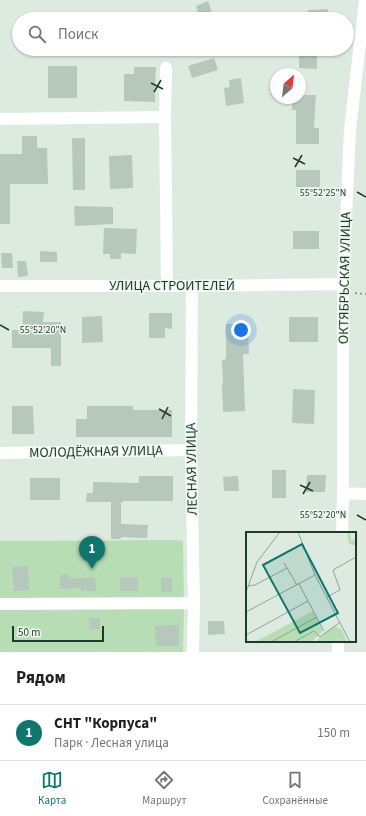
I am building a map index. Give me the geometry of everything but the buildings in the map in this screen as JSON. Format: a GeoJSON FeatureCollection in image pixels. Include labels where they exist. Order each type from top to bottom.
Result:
{"type":"FeatureCollection","features":[{"type":"Feature","properties":{"kind":"street","name":"ОКТЯБРЬСКАЯ УЛИЦА"},"geometry":{"type":"LineString","coordinates":[[342,532],[343,284],[350,130],[365,0]]}},
{"type":"Feature","properties":{"kind":"street"},"geometry":{"type":"LineString","coordinates":[[166,68],[165,117],[167,286]]}},
{"type":"Feature","properties":{"kind":"street"},"geometry":{"type":"LineString","coordinates":[[0,119],[165,117]]}},
{"type":"Feature","properties":{"kind":"street","name":"УЛИЦА СТРОИТЕЛЕЙ"},"geometry":{"type":"LineString","coordinates":[[0,286],[343,284]]}},
{"type":"Feature","properties":{"kind":"street","name":"ЛЕСНАЯ УЛИЦА"},"geometry":{"type":"LineString","coordinates":[[192,286],[191,450],[194,603],[193,652]]}},
{"type":"Feature","properties":{"kind":"street","name":"МОЛОДЁЖНАЯ УЛИЦА"},"geometry":{"type":"LineString","coordinates":[[0,453],[191,450]]}},
{"type":"Feature","properties":{"kind":"street"},"geometry":{"type":"LineString","coordinates":[[343,494],[366,494]]}},
{"type":"Feature","properties":{"kind":"street"},"geometry":{"type":"LineString","coordinates":[[0,604],[194,603]]}},
{"type":"Feature","properties":{"kind":"green space"},"geometry":{"type":"Polygon","coordinates":[[[0,541],[183,541],[183,652],[0,652],[0,541]]]}},
{"type":"Feature","properties":{"kind":"place","name":"СНТ \"Корпуса\""},"geometry":{"type":"Point","coordinates":[92,569]}}]}
